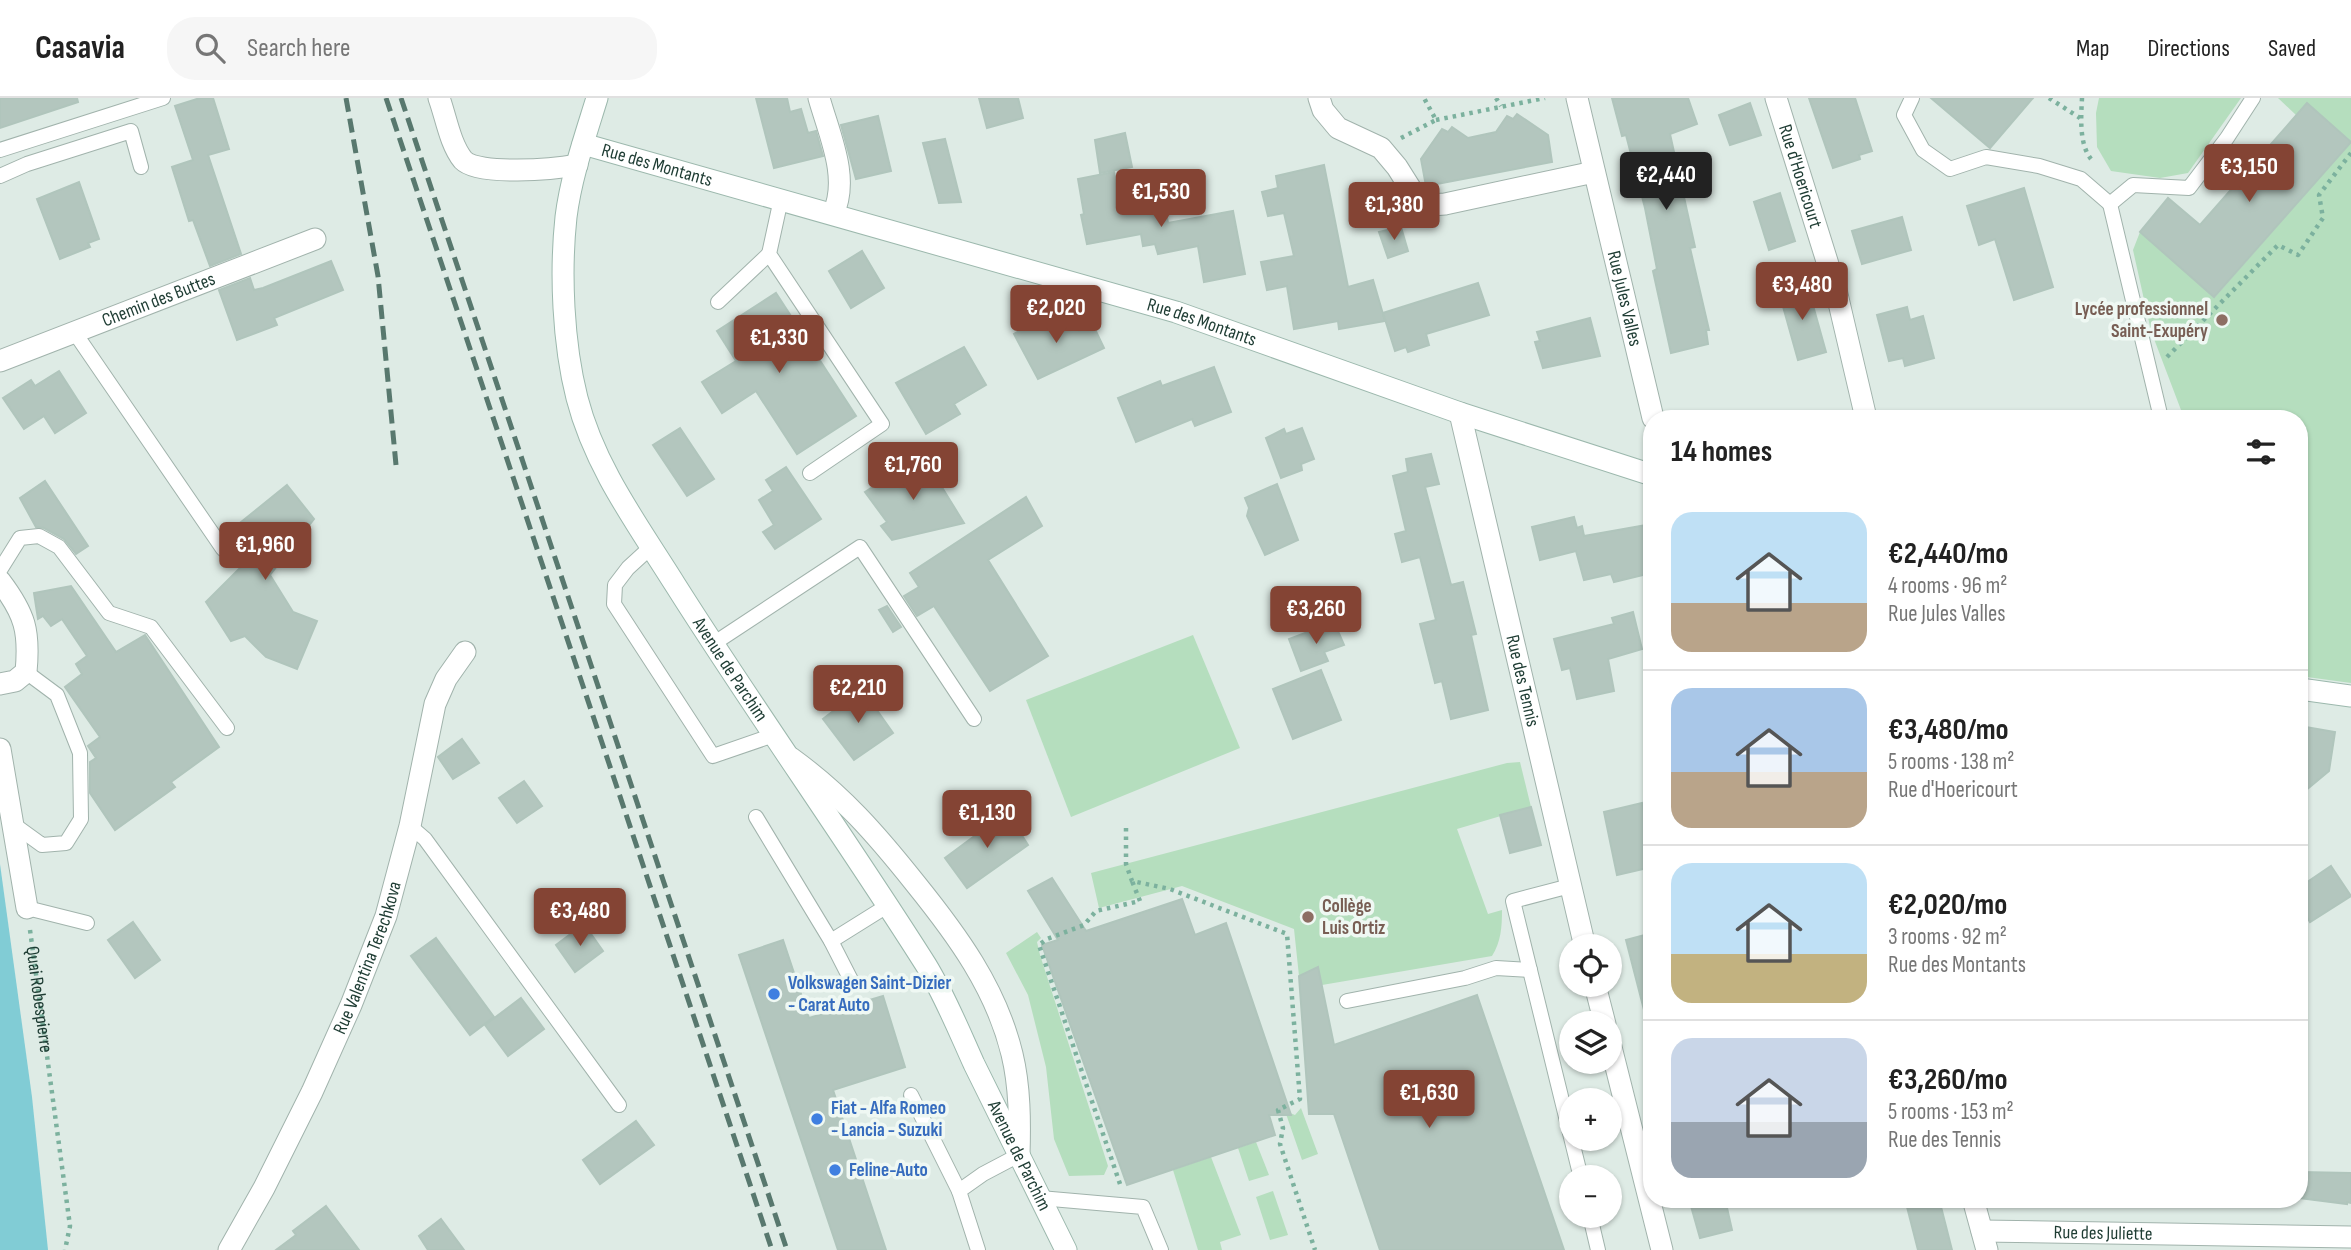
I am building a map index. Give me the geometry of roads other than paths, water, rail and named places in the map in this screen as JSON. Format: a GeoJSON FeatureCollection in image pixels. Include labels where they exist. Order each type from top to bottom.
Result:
{"type":"FeatureCollection","features":[{"type":"Feature","properties":{"kind":"street","name":"Rue des Montants"},"geometry":{"type":"LineString","coordinates":[[439,98],[458,153],[466,163],[487,169],[558,169],[577,165]]}},
{"type":"Feature","properties":{"kind":"street","name":"Avenue de Parchim"},"geometry":{"type":"LineString","coordinates":[[597,98],[577,165],[566,217],[564,306],[568,355],[577,398],[589,435],[604,471],[713,644],[928,968],[1066,1250]]}},
{"type":"Feature","properties":{"kind":"street"},"geometry":{"type":"LineString","coordinates":[[820,98],[841,187],[839,202],[833,214]]}},
{"type":"Feature","properties":{"kind":"street"},"geometry":{"type":"LineString","coordinates":[[1319,98],[1323,110],[1338,128],[1381,148],[1414,194],[1431,205],[1594,172]]}},
{"type":"Feature","properties":{"kind":"street","name":"Rue Jules Valles"},"geometry":{"type":"LineString","coordinates":[[1577,98],[1651,410]]}},
{"type":"Feature","properties":{"kind":"street","name":"Rue d'Hoericourt"},"geometry":{"type":"LineString","coordinates":[[1776,98],[1836,290],[1864,410]]}},
{"type":"Feature","properties":{"kind":"street","name":"Rue des Montants"},"geometry":{"type":"LineString","coordinates":[[583,144],[1176,312],[1460,412],[1643,472]]}},
{"type":"Feature","properties":{"kind":"street","name":"Chemin des Buttes"},"geometry":{"type":"LineString","coordinates":[[0,361],[316,239]]}},
{"type":"Feature","properties":{"kind":"street","name":"Rue des Tennis"},"geometry":{"type":"LineString","coordinates":[[1460,412],[1582,934]]}},
{"type":"Feature","properties":{"kind":"street"},"geometry":{"type":"LineString","coordinates":[[0,581],[18,606],[28,649],[26,672],[15,681],[0,684]]}},
{"type":"Feature","properties":{"kind":"street","name":"Rue Valentina Terechkova"},"geometry":{"type":"LineString","coordinates":[[229,1250],[264,1188],[312,1092],[351,1005],[386,916],[410,826],[435,704],[446,679],[465,652]]}},
{"type":"Feature","properties":{"kind":"street"},"geometry":{"type":"LineString","coordinates":[[2308,690],[2351,696]]}},
{"type":"Feature","properties":{"kind":"street"},"geometry":{"type":"LineString","coordinates":[[0,749],[27,908]]}},
{"type":"Feature","properties":{"kind":"street"},"geometry":{"type":"LineString","coordinates":[[787,755],[827,785],[878,837],[951,928],[987,985],[1012,1054],[1020,1113],[1019,1155]]}},
{"type":"Feature","properties":{"kind":"street"},"geometry":{"type":"LineString","coordinates":[[1620,1074],[1643,1143]]}},
{"type":"Feature","properties":{"kind":"street"},"geometry":{"type":"LineString","coordinates":[[1655,1208],[1662,1250]]}},
{"type":"Feature","properties":{"kind":"street"},"geometry":{"type":"LineString","coordinates":[[1975,1208],[1984,1241]]}},
{"type":"Feature","properties":{"kind":"street","name":"Rue des Juliette"},"geometry":{"type":"LineString","coordinates":[[1984,1241],[2351,1237]]}},
{"type":"Feature","properties":{"kind":"lane"},"geometry":{"type":"LineString","coordinates":[[0,150],[163,98]]}},
{"type":"Feature","properties":{"kind":"lane"},"geometry":{"type":"LineString","coordinates":[[1912,98],[1904,115],[1910,127],[1923,150],[1950,169],[1986,157],[2039,166],[2081,179],[2110,204],[2159,410]]}},
{"type":"Feature","properties":{"kind":"lane"},"geometry":{"type":"LineString","coordinates":[[2110,204],[2133,185],[2189,188],[2253,98]]}},
{"type":"Feature","properties":{"kind":"lane"},"geometry":{"type":"LineString","coordinates":[[0,176],[27,164],[131,131],[141,167]]}},
{"type":"Feature","properties":{"kind":"lane"},"geometry":{"type":"LineString","coordinates":[[718,302],[769,254],[781,199]]}},
{"type":"Feature","properties":{"kind":"lane"},"geometry":{"type":"LineString","coordinates":[[769,254],[882,424],[810,473]]}},
{"type":"Feature","properties":{"kind":"lane"},"geometry":{"type":"LineString","coordinates":[[75,332],[223,549]]}},
{"type":"Feature","properties":{"kind":"lane"},"geometry":{"type":"LineString","coordinates":[[0,570],[20,538],[39,536],[59,547],[109,613],[151,627],[227,728]]}},
{"type":"Feature","properties":{"kind":"lane"},"geometry":{"type":"LineString","coordinates":[[652,547],[628,568],[615,585],[614,604],[713,756],[774,734]]}},
{"type":"Feature","properties":{"kind":"lane"},"geometry":{"type":"LineString","coordinates":[[713,644],[860,547],[974,719]]}},
{"type":"Feature","properties":{"kind":"lane"},"geometry":{"type":"LineString","coordinates":[[13,824],[42,845],[66,843],[81,819],[80,753],[57,695],[26,672]]}},
{"type":"Feature","properties":{"kind":"lane"},"geometry":{"type":"LineString","coordinates":[[756,817],[831,941],[852,982]]}},
{"type":"Feature","properties":{"kind":"lane"},"geometry":{"type":"LineString","coordinates":[[410,826],[425,839],[619,1105]]}},
{"type":"Feature","properties":{"kind":"lane"},"geometry":{"type":"LineString","coordinates":[[1570,886],[1513,901],[1578,1165]]}},
{"type":"Feature","properties":{"kind":"lane"},"geometry":{"type":"LineString","coordinates":[[831,941],[887,906]]}},
{"type":"Feature","properties":{"kind":"lane"},"geometry":{"type":"LineString","coordinates":[[27,908],[87,923]]}},
{"type":"Feature","properties":{"kind":"lane"},"geometry":{"type":"LineString","coordinates":[[1347,1001],[1465,978],[1496,968],[1530,970]]}},
{"type":"Feature","properties":{"kind":"lane"},"geometry":{"type":"LineString","coordinates":[[911,1095],[960,1191],[978,1250]]}},
{"type":"Feature","properties":{"kind":"lane"},"geometry":{"type":"LineString","coordinates":[[960,1191],[983,1174],[1019,1155]]}},
{"type":"Feature","properties":{"kind":"lane"},"geometry":{"type":"LineString","coordinates":[[1040,1198],[1143,1207],[1161,1250]]}},
{"type":"Feature","properties":{"kind":"lane"},"geometry":{"type":"LineString","coordinates":[[1593,1228],[1598,1250]]}},
{"type":"Feature","properties":{"kind":"water"},"geometry":{"type":"Polygon","coordinates":[[[0,864],[32,1097],[48,1250],[0,1250],[0,864]]]}},
{"type":"Feature","properties":{"kind":"railway"},"geometry":{"type":"LineString","coordinates":[[346,98],[378,276],[396,465]]}},
{"type":"Feature","properties":{"kind":"railway"},"geometry":{"type":"LineString","coordinates":[[386,98],[772,1250]]}},
{"type":"Feature","properties":{"kind":"railway"},"geometry":{"type":"LineString","coordinates":[[401,98],[787,1250]]}},
{"type":"Feature","properties":{"kind":"place","name":"Lycée professionnel Saint-Exupéry"},"geometry":{"type":"Point","coordinates":[2222,320]}},
{"type":"Feature","properties":{"kind":"place","name":"Collège Luis Ortiz"},"geometry":{"type":"Point","coordinates":[1308,917]}},
{"type":"Feature","properties":{"kind":"place","name":"Volkswagen Saint-Dizier - Carat Auto"},"geometry":{"type":"Point","coordinates":[774,994]}},
{"type":"Feature","properties":{"kind":"place","name":"Fiat - Alfa Romeo - Lancia - Suzuki"},"geometry":{"type":"Point","coordinates":[817,1119]}},
{"type":"Feature","properties":{"kind":"place","name":"Feline-Auto"},"geometry":{"type":"Point","coordinates":[835,1170]}}]}
